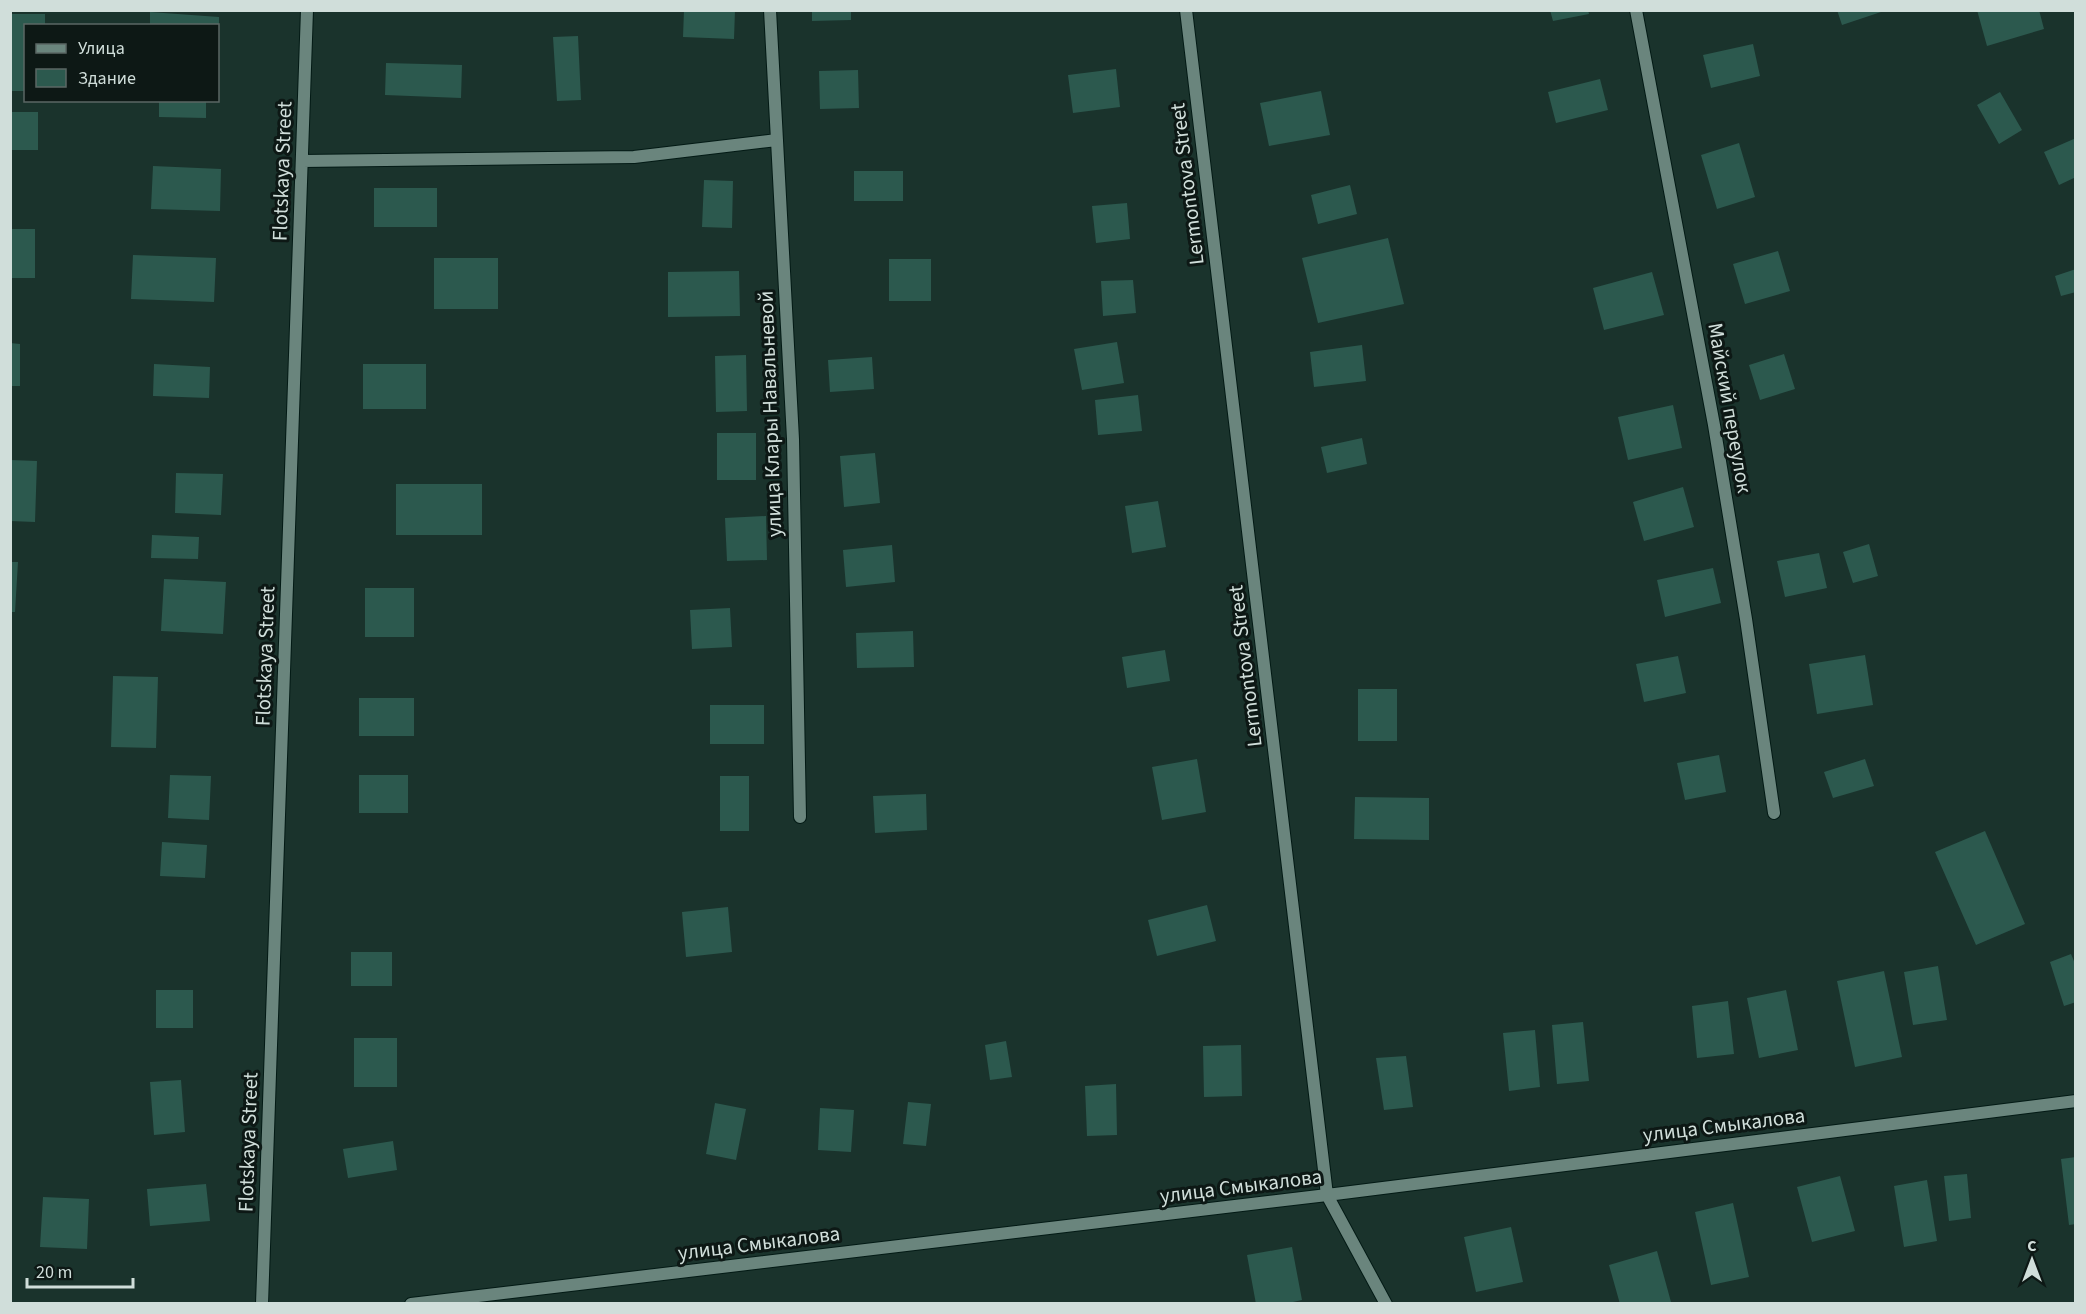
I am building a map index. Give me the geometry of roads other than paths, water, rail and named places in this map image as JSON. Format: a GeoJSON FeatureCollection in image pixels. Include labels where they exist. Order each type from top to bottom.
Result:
{"type":"FeatureCollection","features":[{"type":"Feature","properties":{"kind":"street","name":"Flotskaya Street"},"geometry":{"type":"LineString","coordinates":[[262,1304],[307,10]]}},
{"type":"Feature","properties":{"kind":"street","name":"улица Клары Навальневой"},"geometry":{"type":"LineString","coordinates":[[770,10],[793,439],[800,817]]}},
{"type":"Feature","properties":{"kind":"street","name":"Lermontova Street"},"geometry":{"type":"LineString","coordinates":[[1186,10],[1327,1195],[1386,1304]]}},
{"type":"Feature","properties":{"kind":"street","name":"Майский переулок"},"geometry":{"type":"LineString","coordinates":[[1636,10],[1714,425],[1774,813]]}},
{"type":"Feature","properties":{"kind":"street"},"geometry":{"type":"LineString","coordinates":[[302,161],[634,157],[777,140]]}},
{"type":"Feature","properties":{"kind":"street","name":"улица Смыкалова"},"geometry":{"type":"LineString","coordinates":[[411,1304],[1327,1195],[2076,1101]]}}]}
